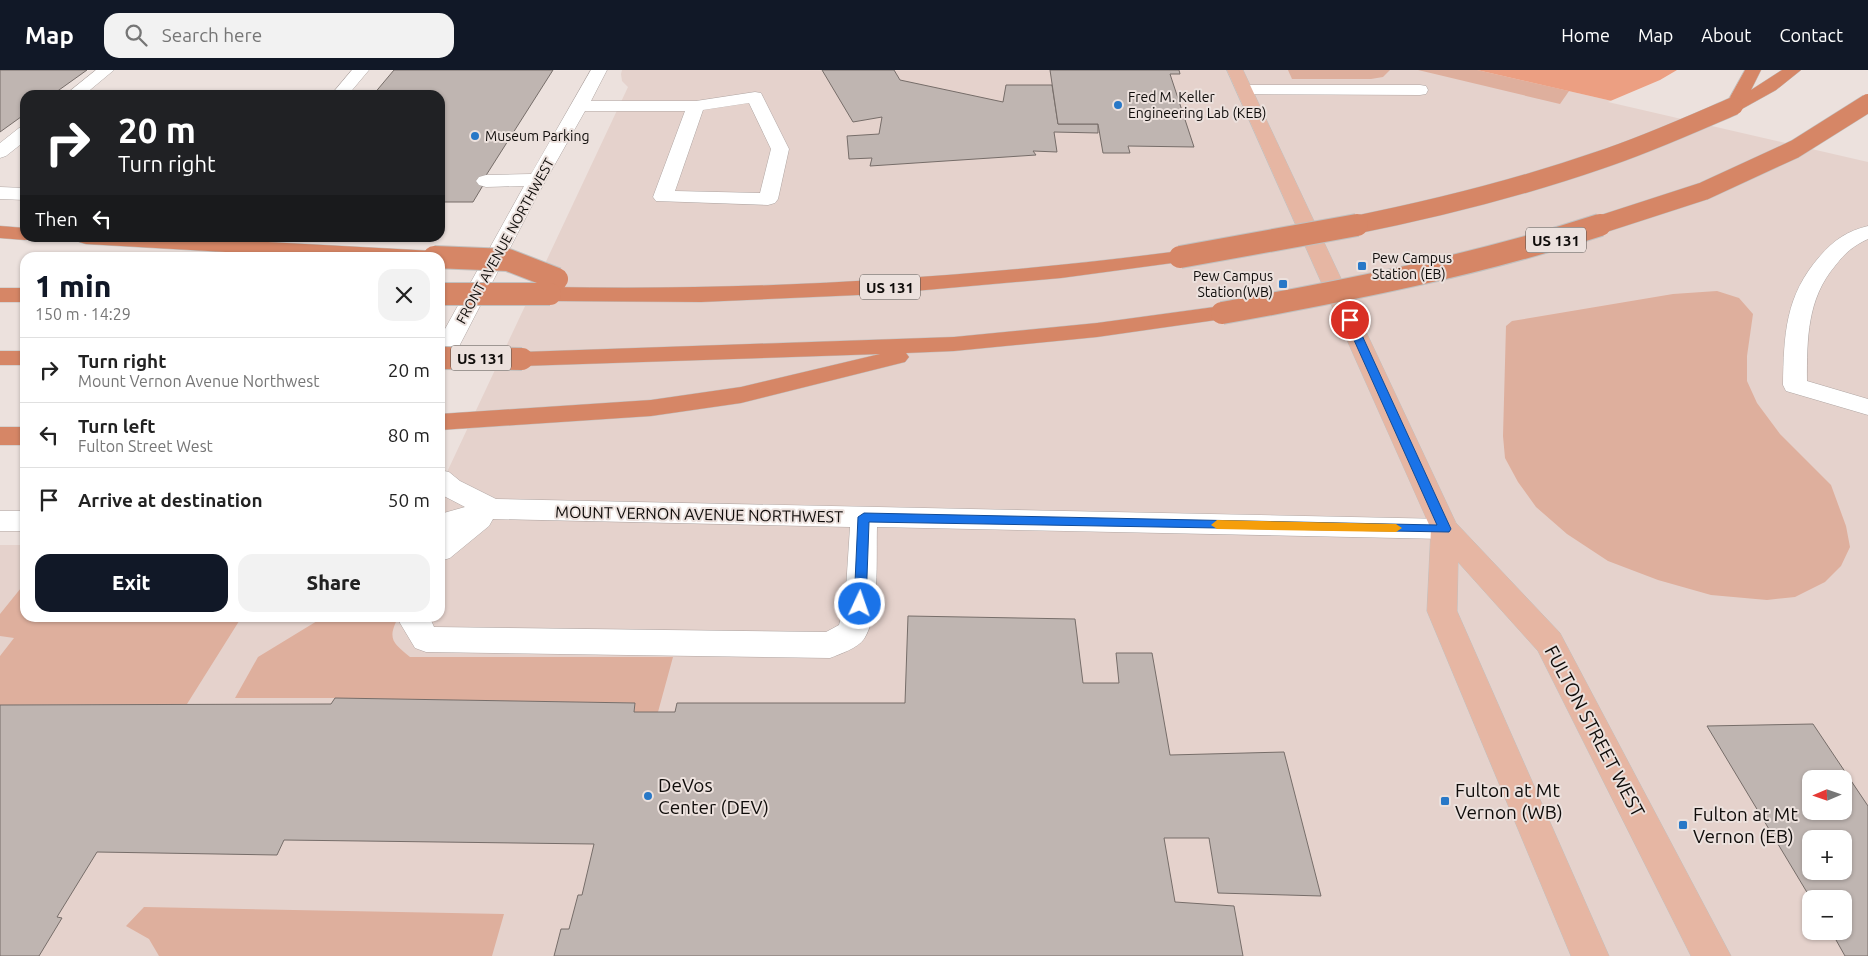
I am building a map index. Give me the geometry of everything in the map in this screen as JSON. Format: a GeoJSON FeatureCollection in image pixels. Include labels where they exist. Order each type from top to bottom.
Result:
{"type":"FeatureCollection","features":[{"type":"Feature","properties":{"kind":"highway"},"geometry":{"type":"LineString","coordinates":[[1734,106],[1753,70]]}},
{"type":"Feature","properties":{"kind":"highway","name":"US 131"},"geometry":{"type":"LineString","coordinates":[[445,294],[554,287],[598,295],[700,295],[825,291],[926,285],[1109,267],[1180,257],[1300,237],[1396,218],[1494,194],[1614,156],[1684,129],[1734,106],[1770,86],[1793,70]]}},
{"type":"Feature","properties":{"kind":"highway","name":"US 131"},"geometry":{"type":"LineString","coordinates":[[445,359],[522,359],[954,344],[1097,330],[1222,313],[1356,289],[1555,240],[1704,191],[1795,150],[1868,103]]}},
{"type":"Feature","properties":{"kind":"highway"},"geometry":{"type":"LineString","coordinates":[[0,232],[20,234]]}},
{"type":"Feature","properties":{"kind":"highway"},"geometry":{"type":"LineString","coordinates":[[159,242],[342,252]]}},
{"type":"Feature","properties":{"kind":"highway"},"geometry":{"type":"LineString","coordinates":[[445,257],[508,260],[554,287]]}},
{"type":"Feature","properties":{"kind":"highway"},"geometry":{"type":"LineString","coordinates":[[0,294],[20,295]]}},
{"type":"Feature","properties":{"kind":"highway"},"geometry":{"type":"LineString","coordinates":[[445,422],[651,408],[742,394],[954,344]]}},
{"type":"Feature","properties":{"kind":"highway"},"geometry":{"type":"LineString","coordinates":[[0,358],[20,358]]}},
{"type":"Feature","properties":{"kind":"highway"},"geometry":{"type":"LineString","coordinates":[[0,436],[20,436]]}},
{"type":"Feature","properties":{"kind":"main road","name":"FULTON STREET WEST"},"geometry":{"type":"LineString","coordinates":[[1240,80],[1445,529],[1549,642],[1712,956]]}},
{"type":"Feature","properties":{"kind":"main road","name":"FULTON STREET WEST"},"geometry":{"type":"LineString","coordinates":[[1445,529],[1442,611],[1590,956]]}},
{"type":"Feature","properties":{"kind":"street"},"geometry":{"type":"LineString","coordinates":[[80,90],[106,70]]}},
{"type":"Feature","properties":{"kind":"street"},"geometry":{"type":"LineString","coordinates":[[343,90],[361,70]]}},
{"type":"Feature","properties":{"kind":"street","name":"FRONT AVENUE NORTHWEST"},"geometry":{"type":"LineString","coordinates":[[445,350],[532,188],[599,70]]}},
{"type":"Feature","properties":{"kind":"street"},"geometry":{"type":"LineString","coordinates":[[1240,80],[1420,90]]}},
{"type":"Feature","properties":{"kind":"street"},"geometry":{"type":"LineString","coordinates":[[580,106],[696,106],[755,97],[780,149],[768,198],[663,197],[696,106]]}},
{"type":"Feature","properties":{"kind":"street"},"geometry":{"type":"LineString","coordinates":[[0,152],[20,136]]}},
{"type":"Feature","properties":{"kind":"street"},"geometry":{"type":"LineString","coordinates":[[482,188],[532,188]]}},
{"type":"Feature","properties":{"kind":"street"},"geometry":{"type":"LineString","coordinates":[[0,193],[20,194]]}},
{"type":"Feature","properties":{"kind":"street"},"geometry":{"type":"LineString","coordinates":[[1868,232],[1844,242],[1823,265],[1808,286],[1796,331],[1795,385],[1868,407]]}},
{"type":"Feature","properties":{"kind":"street","name":"MOUNT VERNON AVENUE NORTHWEST"},"geometry":{"type":"LineString","coordinates":[[445,483],[451,488],[492,509]]}},
{"type":"Feature","properties":{"kind":"street"},"geometry":{"type":"LineString","coordinates":[[445,546],[492,509]]}},
{"type":"Feature","properties":{"kind":"street","name":"MOUNT VERNON AVENUE NORTHWEST"},"geometry":{"type":"LineString","coordinates":[[445,523],[492,509],[1445,529]]}},
{"type":"Feature","properties":{"kind":"street"},"geometry":{"type":"LineString","coordinates":[[415,622],[426,639],[830,645],[852,632],[860,604],[864,517]]}},
{"type":"Feature","properties":{"kind":"street"},"geometry":{"type":"LineString","coordinates":[[0,521],[20,521]]}},
{"type":"Feature","properties":{"kind":"shaded area"},"geometry":{"type":"Polygon","coordinates":[[[622,70],[1477,70],[1868,160],[1868,956],[0,956],[0,545],[20,545],[20,622],[445,622],[445,476],[628,87],[622,81],[622,70]]]}},
{"type":"Feature","properties":{"kind":"shaded area"},"geometry":{"type":"Polygon","coordinates":[[[1288,70],[1390,70],[1383,77],[1371,79],[1292,79],[1288,70]]]}},
{"type":"Feature","properties":{"kind":"shaded area"},"geometry":{"type":"Polygon","coordinates":[[[1418,70],[1477,70],[1569,91],[1560,104],[1418,70]]]}},
{"type":"Feature","properties":{"kind":"shaded area"},"geometry":{"type":"Polygon","coordinates":[[[1477,70],[1868,70],[1868,160],[1477,70]]]}},
{"type":"Feature","properties":{"kind":"shaded area"},"geometry":{"type":"Polygon","coordinates":[[[1717,291],[1739,298],[1753,314],[1747,356],[1747,381],[1757,403],[1780,434],[1831,485],[1846,526],[1850,547],[1841,566],[1825,582],[1795,597],[1767,600],[1711,595],[1658,580],[1608,561],[1567,534],[1536,507],[1518,482],[1505,458],[1503,436],[1506,326],[1512,321],[1673,294],[1717,291]]]}},
{"type":"Feature","properties":{"kind":"shaded area"},"geometry":{"type":"Polygon","coordinates":[[[20,589],[20,622],[238,622],[187,704],[0,705],[0,656],[14,638],[0,636],[0,614],[20,589]]]}},
{"type":"Feature","properties":{"kind":"shaded area"},"geometry":{"type":"Polygon","coordinates":[[[315,622],[396,622],[392,636],[399,648],[410,657],[673,657],[658,712],[634,712],[635,703],[235,698],[258,657],[315,622]]]}},
{"type":"Feature","properties":{"kind":"shaded area"},"geometry":{"type":"Polygon","coordinates":[[[144,907],[504,914],[492,956],[159,956],[149,939],[126,926],[144,907]]]}},
{"type":"Feature","properties":{"kind":"pier"},"geometry":{"type":"Polygon","coordinates":[[[1677,70],[1868,70],[1868,162],[1608,102],[1660,80],[1677,70]]]}},
{"type":"Feature","properties":{"kind":"building"},"geometry":{"type":"Polygon","coordinates":[[[0,70],[87,70],[59,90],[20,90],[20,118],[0,132],[0,70]]]}},
{"type":"Feature","properties":{"kind":"building","name":"Museum Parking"},"geometry":{"type":"Polygon","coordinates":[[[394,70],[553,70],[485,177],[488,177],[473,202],[445,202],[445,90],[377,90],[394,70]]]}},
{"type":"Feature","properties":{"kind":"building"},"geometry":{"type":"Polygon","coordinates":[[[822,70],[894,70],[900,80],[1003,102],[1006,85],[1052,85],[1058,124],[1098,124],[1098,133],[1054,132],[1057,152],[1033,151],[1036,155],[870,166],[872,158],[849,159],[847,136],[879,134],[882,117],[853,122],[822,70]]]}},
{"type":"Feature","properties":{"kind":"building","name":"Fred M. Keller Engineering Lab (KEB)"},"geometry":{"type":"Polygon","coordinates":[[[1050,70],[1179,70],[1180,74],[1170,74],[1194,147],[1128,146],[1130,153],[1103,153],[1098,124],[1058,124],[1050,70]]]}},
{"type":"Feature","properties":{"kind":"building","name":"DeVos Center (DEV)"},"geometry":{"type":"Polygon","coordinates":[[[908,616],[1075,619],[1083,683],[1119,683],[1116,653],[1152,653],[1170,755],[1284,752],[1321,896],[1218,893],[1209,838],[1164,838],[1175,902],[1234,906],[1243,956],[554,956],[561,929],[569,929],[578,895],[582,895],[594,844],[284,840],[277,855],[97,852],[57,917],[62,918],[39,956],[0,956],[0,705],[331,704],[335,698],[635,703],[634,712],[675,712],[677,703],[905,703],[908,616]]]}},
{"type":"Feature","properties":{"kind":"building"},"geometry":{"type":"Polygon","coordinates":[[[1813,724],[1844,770],[1802,770],[1802,820],[1852,820],[1852,782],[1868,806],[1868,956],[1845,956],[1836,940],[1852,940],[1852,890],[1806,890],[1707,726],[1813,724]]]}},
{"type":"Feature","properties":{"kind":"slow traffic"},"geometry":{"type":"LineString","coordinates":[[1217,525],[1396,528]]}},
{"type":"Feature","properties":{"kind":"place","name":"Fred M. Keller Engineering Lab (KEB)"},"geometry":{"type":"Point","coordinates":[1118,105]}},
{"type":"Feature","properties":{"kind":"place","name":"Museum Parking"},"geometry":{"type":"Point","coordinates":[475,136]}},
{"type":"Feature","properties":{"kind":"place","name":"Pew Campus Station (EB)"},"geometry":{"type":"Point","coordinates":[1362,266]}},
{"type":"Feature","properties":{"kind":"place","name":"Pew Campus Station(WB)"},"geometry":{"type":"Point","coordinates":[1283,284]}},
{"type":"Feature","properties":{"kind":"place","name":"DeVos Center (DEV)"},"geometry":{"type":"Point","coordinates":[648,796]}},
{"type":"Feature","properties":{"kind":"place","name":"Fulton at Mt Vernon (WB)"},"geometry":{"type":"Point","coordinates":[1445,801]}},
{"type":"Feature","properties":{"kind":"place","name":"Fulton at Mt Vernon (EB)"},"geometry":{"type":"Point","coordinates":[1683,825]}},
{"type":"Feature","properties":{"kind":"route"},"geometry":{"type":"LineString","coordinates":[[860,604],[864,517],[1445,529],[1350,320]]}}]}
